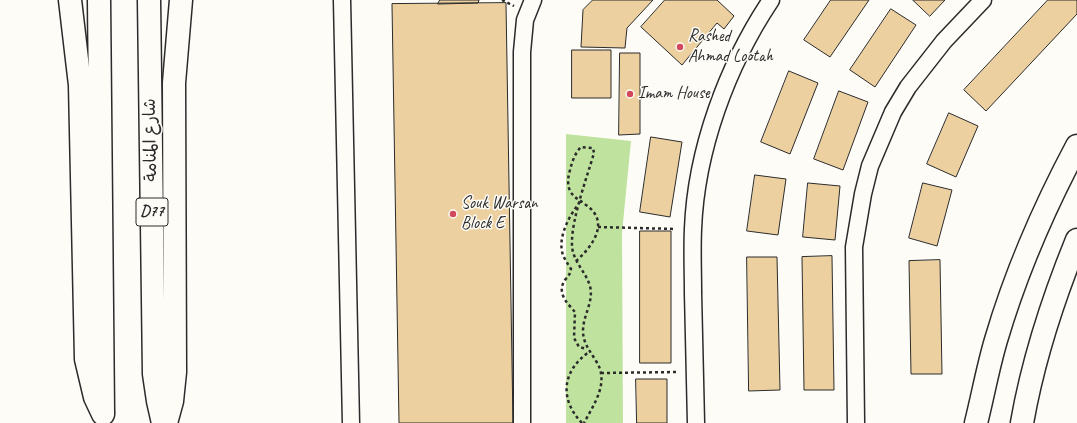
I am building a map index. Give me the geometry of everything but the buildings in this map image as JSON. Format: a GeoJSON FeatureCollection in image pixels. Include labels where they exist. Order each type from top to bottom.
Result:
{"type":"FeatureCollection","features":[{"type":"Feature","properties":{"kind":"main road"},"geometry":{"type":"LineString","coordinates":[[70,0],[80,85],[86,359],[95,397],[103,419]]}},
{"type":"Feature","properties":{"kind":"main road"},"geometry":{"type":"LineString","coordinates":[[99,0],[103,419]]}},
{"type":"Feature","properties":{"kind":"main road","name":"شارع المنامة"},"geometry":{"type":"LineString","coordinates":[[149,0],[154,374],[165,423]]}},
{"type":"Feature","properties":{"kind":"main road"},"geometry":{"type":"LineString","coordinates":[[165,423],[172,401],[175,372],[174,83],[181,0]]}},
{"type":"Feature","properties":{"kind":"main road"},"geometry":{"type":"LineString","coordinates":[[976,423],[996,341],[1009,301],[1040,222],[1077,146]]}},
{"type":"Feature","properties":{"kind":"main road"},"geometry":{"type":"LineString","coordinates":[[1022,423],[1042,338],[1064,272],[1077,240]]}},
{"type":"Feature","properties":{"kind":"street"},"geometry":{"type":"LineString","coordinates":[[342,0],[351,423]]}},
{"type":"Feature","properties":{"kind":"street"},"geometry":{"type":"LineString","coordinates":[[522,423],[522,52],[525,20],[533,0]]}},
{"type":"Feature","properties":{"kind":"street"},"geometry":{"type":"LineString","coordinates":[[696,423],[694,372],[693,229],[703,164],[721,100],[748,39],[771,0]]}},
{"type":"Feature","properties":{"kind":"street"},"geometry":{"type":"LineString","coordinates":[[856,423],[854,247],[863,194],[870,166],[893,112],[908,87],[944,41],[983,0]]}},
{"type":"Feature","properties":{"kind":"path"},"geometry":{"type":"LineString","coordinates":[[576,261],[594,243],[598,227],[596,216],[591,209],[580,202],[575,198],[569,187],[570,172],[579,148],[592,147],[594,153],[580,202],[572,242],[576,261],[590,287],[590,303],[584,321],[583,332],[587,349],[596,361],[601,373],[600,391],[583,423],[571,408],[566,389],[570,373],[589,352]]}},
{"type":"Feature","properties":{"kind":"path"},"geometry":{"type":"LineString","coordinates":[[580,202],[571,215],[562,241],[563,254],[571,269],[562,285],[562,289],[564,300],[575,312],[574,341],[579,347],[587,349]]}},
{"type":"Feature","properties":{"kind":"path"},"geometry":{"type":"LineString","coordinates":[[598,227],[693,229]]}},
{"type":"Feature","properties":{"kind":"path"},"geometry":{"type":"LineString","coordinates":[[601,373],[694,372]]}},
{"type":"Feature","properties":{"kind":"green space"},"geometry":{"type":"Polygon","coordinates":[[[566,134],[631,141],[622,233],[623,423],[566,423],[566,134]]]}},
{"type":"Feature","properties":{"kind":"place","name":"Rashed Ahmad Lootah"},"geometry":{"type":"Point","coordinates":[680,47]}},
{"type":"Feature","properties":{"kind":"place","name":"Imam House"},"geometry":{"type":"Point","coordinates":[630,94]}},
{"type":"Feature","properties":{"kind":"place","name":"Souk Warsan Block E"},"geometry":{"type":"Point","coordinates":[453,214]}}]}
